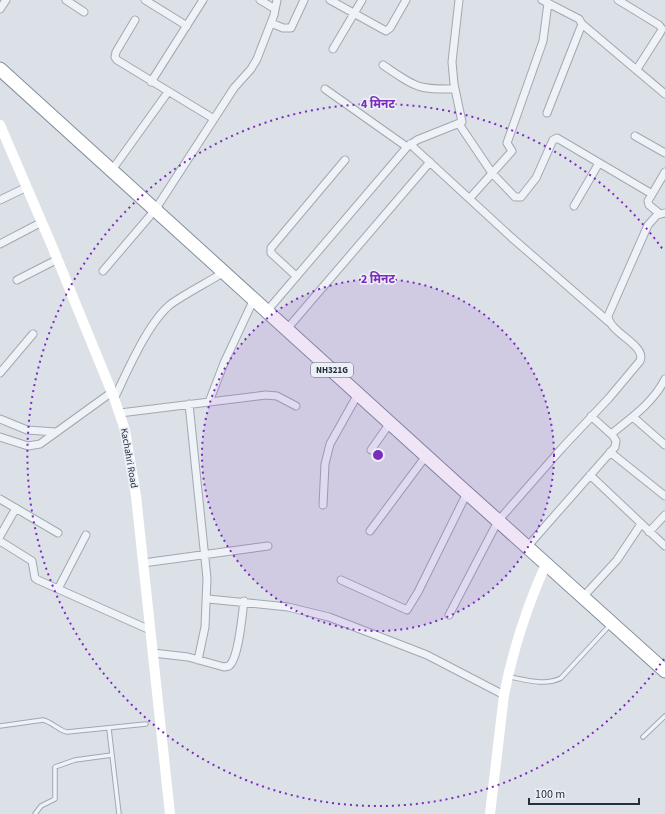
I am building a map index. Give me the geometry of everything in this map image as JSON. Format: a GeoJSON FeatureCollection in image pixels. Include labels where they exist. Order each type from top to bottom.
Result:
{"type":"FeatureCollection","features":[{"type":"Feature","properties":{"kind":"highway","name":"NH321G"},"geometry":{"type":"LineString","coordinates":[[0,69],[665,671]]}},
{"type":"Feature","properties":{"kind":"main road","name":"Kachahri Road"},"geometry":{"type":"LineString","coordinates":[[1,131],[42,222],[120,413],[130,456],[170,814]]}},
{"type":"Feature","properties":{"kind":"main road"},"geometry":{"type":"LineString","coordinates":[[490,814],[504,695],[508,677],[516,646],[546,564]]}},
{"type":"Feature","properties":{"kind":"street"},"geometry":{"type":"LineString","coordinates":[[0,9],[6,0]]}},
{"type":"Feature","properties":{"kind":"street"},"geometry":{"type":"LineString","coordinates":[[66,0],[84,12]]}},
{"type":"Feature","properties":{"kind":"street"},"geometry":{"type":"LineString","coordinates":[[145,0],[187,26]]}},
{"type":"Feature","properties":{"kind":"street"},"geometry":{"type":"LineString","coordinates":[[151,82],[203,0]]}},
{"type":"Feature","properties":{"kind":"street"},"geometry":{"type":"LineString","coordinates":[[103,271],[155,210],[234,88],[257,59],[277,3],[260,0]]}},
{"type":"Feature","properties":{"kind":"street"},"geometry":{"type":"LineString","coordinates":[[271,23],[283,28],[291,28],[304,0]]}},
{"type":"Feature","properties":{"kind":"street"},"geometry":{"type":"LineString","coordinates":[[330,0],[388,31],[406,0]]}},
{"type":"Feature","properties":{"kind":"street"},"geometry":{"type":"LineString","coordinates":[[334,49],[362,0]]}},
{"type":"Feature","properties":{"kind":"street"},"geometry":{"type":"LineString","coordinates":[[267,311],[409,145],[459,124],[462,119],[455,89],[452,62],[459,0]]}},
{"type":"Feature","properties":{"kind":"street"},"geometry":{"type":"LineString","coordinates":[[618,0],[659,25],[663,33],[637,69]]}},
{"type":"Feature","properties":{"kind":"street"},"geometry":{"type":"LineString","coordinates":[[470,198],[513,150],[507,143],[543,41],[545,2],[579,19],[582,24],[665,94]]}},
{"type":"Feature","properties":{"kind":"street"},"geometry":{"type":"LineString","coordinates":[[135,20],[115,57],[124,66],[214,119]]}},
{"type":"Feature","properties":{"kind":"street"},"geometry":{"type":"LineString","coordinates":[[547,113],[582,24]]}},
{"type":"Feature","properties":{"kind":"street"},"geometry":{"type":"LineString","coordinates":[[382,65],[412,85],[420,88],[455,89]]}},
{"type":"Feature","properties":{"kind":"street"},"geometry":{"type":"LineString","coordinates":[[325,89],[409,145],[430,162],[609,322],[639,350],[642,359],[620,386],[498,521],[448,616]]}},
{"type":"Feature","properties":{"kind":"street"},"geometry":{"type":"LineString","coordinates":[[112,170],[168,92]]}},
{"type":"Feature","properties":{"kind":"street"},"geometry":{"type":"LineString","coordinates":[[459,124],[492,173],[515,197],[520,197],[536,178],[555,138],[652,194]]}},
{"type":"Feature","properties":{"kind":"street"},"geometry":{"type":"LineString","coordinates":[[635,136],[665,153]]}},
{"type":"Feature","properties":{"kind":"street"},"geometry":{"type":"LineString","coordinates":[[296,276],[271,253],[271,248],[344,160]]}},
{"type":"Feature","properties":{"kind":"street"},"geometry":{"type":"LineString","coordinates":[[287,329],[430,162]]}},
{"type":"Feature","properties":{"kind":"street"},"geometry":{"type":"LineString","coordinates":[[574,206],[599,163]]}},
{"type":"Feature","properties":{"kind":"street"},"geometry":{"type":"LineString","coordinates":[[609,322],[608,316],[648,225],[653,218],[662,213],[649,205],[648,201],[665,172]]}},
{"type":"Feature","properties":{"kind":"street"},"geometry":{"type":"LineString","coordinates":[[0,200],[27,187]]}},
{"type":"Feature","properties":{"kind":"street"},"geometry":{"type":"LineString","coordinates":[[0,244],[42,222]]}},
{"type":"Feature","properties":{"kind":"street"},"geometry":{"type":"LineString","coordinates":[[17,280],[58,260]]}},
{"type":"Feature","properties":{"kind":"street"},"geometry":{"type":"LineString","coordinates":[[0,437],[32,446],[40,444],[113,395],[135,353],[163,312],[171,304],[224,272]]}},
{"type":"Feature","properties":{"kind":"street"},"geometry":{"type":"LineString","coordinates":[[209,402],[224,363],[254,299]]}},
{"type":"Feature","properties":{"kind":"street"},"geometry":{"type":"LineString","coordinates":[[0,373],[33,334]]}},
{"type":"Feature","properties":{"kind":"street"},"geometry":{"type":"LineString","coordinates":[[611,434],[633,417],[664,385]]}},
{"type":"Feature","properties":{"kind":"street"},"geometry":{"type":"LineString","coordinates":[[322,505],[325,464],[330,444],[358,394]]}},
{"type":"Feature","properties":{"kind":"street"},"geometry":{"type":"LineString","coordinates":[[120,413],[272,395],[296,406]]}},
{"type":"Feature","properties":{"kind":"street"},"geometry":{"type":"LineString","coordinates":[[189,404],[208,599],[205,627],[198,660]]}},
{"type":"Feature","properties":{"kind":"street"},"geometry":{"type":"LineString","coordinates":[[527,547],[610,452],[616,442],[611,434],[592,416]]}},
{"type":"Feature","properties":{"kind":"street"},"geometry":{"type":"LineString","coordinates":[[633,417],[665,445]]}},
{"type":"Feature","properties":{"kind":"street"},"geometry":{"type":"LineString","coordinates":[[0,419],[27,430],[56,432]]}},
{"type":"Feature","properties":{"kind":"street"},"geometry":{"type":"LineString","coordinates":[[371,450],[390,423]]}},
{"type":"Feature","properties":{"kind":"street"},"geometry":{"type":"LineString","coordinates":[[610,452],[665,496]]}},
{"type":"Feature","properties":{"kind":"street"},"geometry":{"type":"LineString","coordinates":[[370,531],[426,456]]}},
{"type":"Feature","properties":{"kind":"street"},"geometry":{"type":"LineString","coordinates":[[590,474],[665,546]]}},
{"type":"Feature","properties":{"kind":"street"},"geometry":{"type":"LineString","coordinates":[[341,580],[407,610],[418,592],[467,493]]}},
{"type":"Feature","properties":{"kind":"street"},"geometry":{"type":"LineString","coordinates":[[0,499],[58,533]]}},
{"type":"Feature","properties":{"kind":"street"},"geometry":{"type":"LineString","coordinates":[[0,536],[16,508]]}},
{"type":"Feature","properties":{"kind":"street"},"geometry":{"type":"LineString","coordinates":[[649,532],[665,515]]}},
{"type":"Feature","properties":{"kind":"street"},"geometry":{"type":"LineString","coordinates":[[583,597],[617,560],[641,524]]}},
{"type":"Feature","properties":{"kind":"street"},"geometry":{"type":"LineString","coordinates":[[58,589],[86,535]]}},
{"type":"Feature","properties":{"kind":"street"},"geometry":{"type":"LineString","coordinates":[[0,541],[32,561],[35,578],[150,630]]}},
{"type":"Feature","properties":{"kind":"street"},"geometry":{"type":"LineString","coordinates":[[143,563],[268,546]]}},
{"type":"Feature","properties":{"kind":"street"},"geometry":{"type":"LineString","coordinates":[[208,599],[244,601],[288,607],[329,617],[427,655],[504,695]]}},
{"type":"Feature","properties":{"kind":"street"},"geometry":{"type":"LineString","coordinates":[[152,653],[170,654],[224,667],[231,665],[238,639],[244,601]]}},
{"type":"Feature","properties":{"kind":"lane"},"geometry":{"type":"LineString","coordinates":[[508,677],[537,681],[555,681],[561,678],[612,623]]}},
{"type":"Feature","properties":{"kind":"lane"},"geometry":{"type":"LineString","coordinates":[[643,737],[665,716]]}},
{"type":"Feature","properties":{"kind":"lane"},"geometry":{"type":"LineString","coordinates":[[0,726],[43,720],[49,722],[60,730],[67,732],[109,729],[146,724]]}},
{"type":"Feature","properties":{"kind":"lane"},"geometry":{"type":"LineString","coordinates":[[109,729],[119,814]]}},
{"type":"Feature","properties":{"kind":"lane"},"geometry":{"type":"LineString","coordinates":[[35,814],[40,806],[55,799],[55,767],[59,764],[75,760],[112,755]]}}]}
